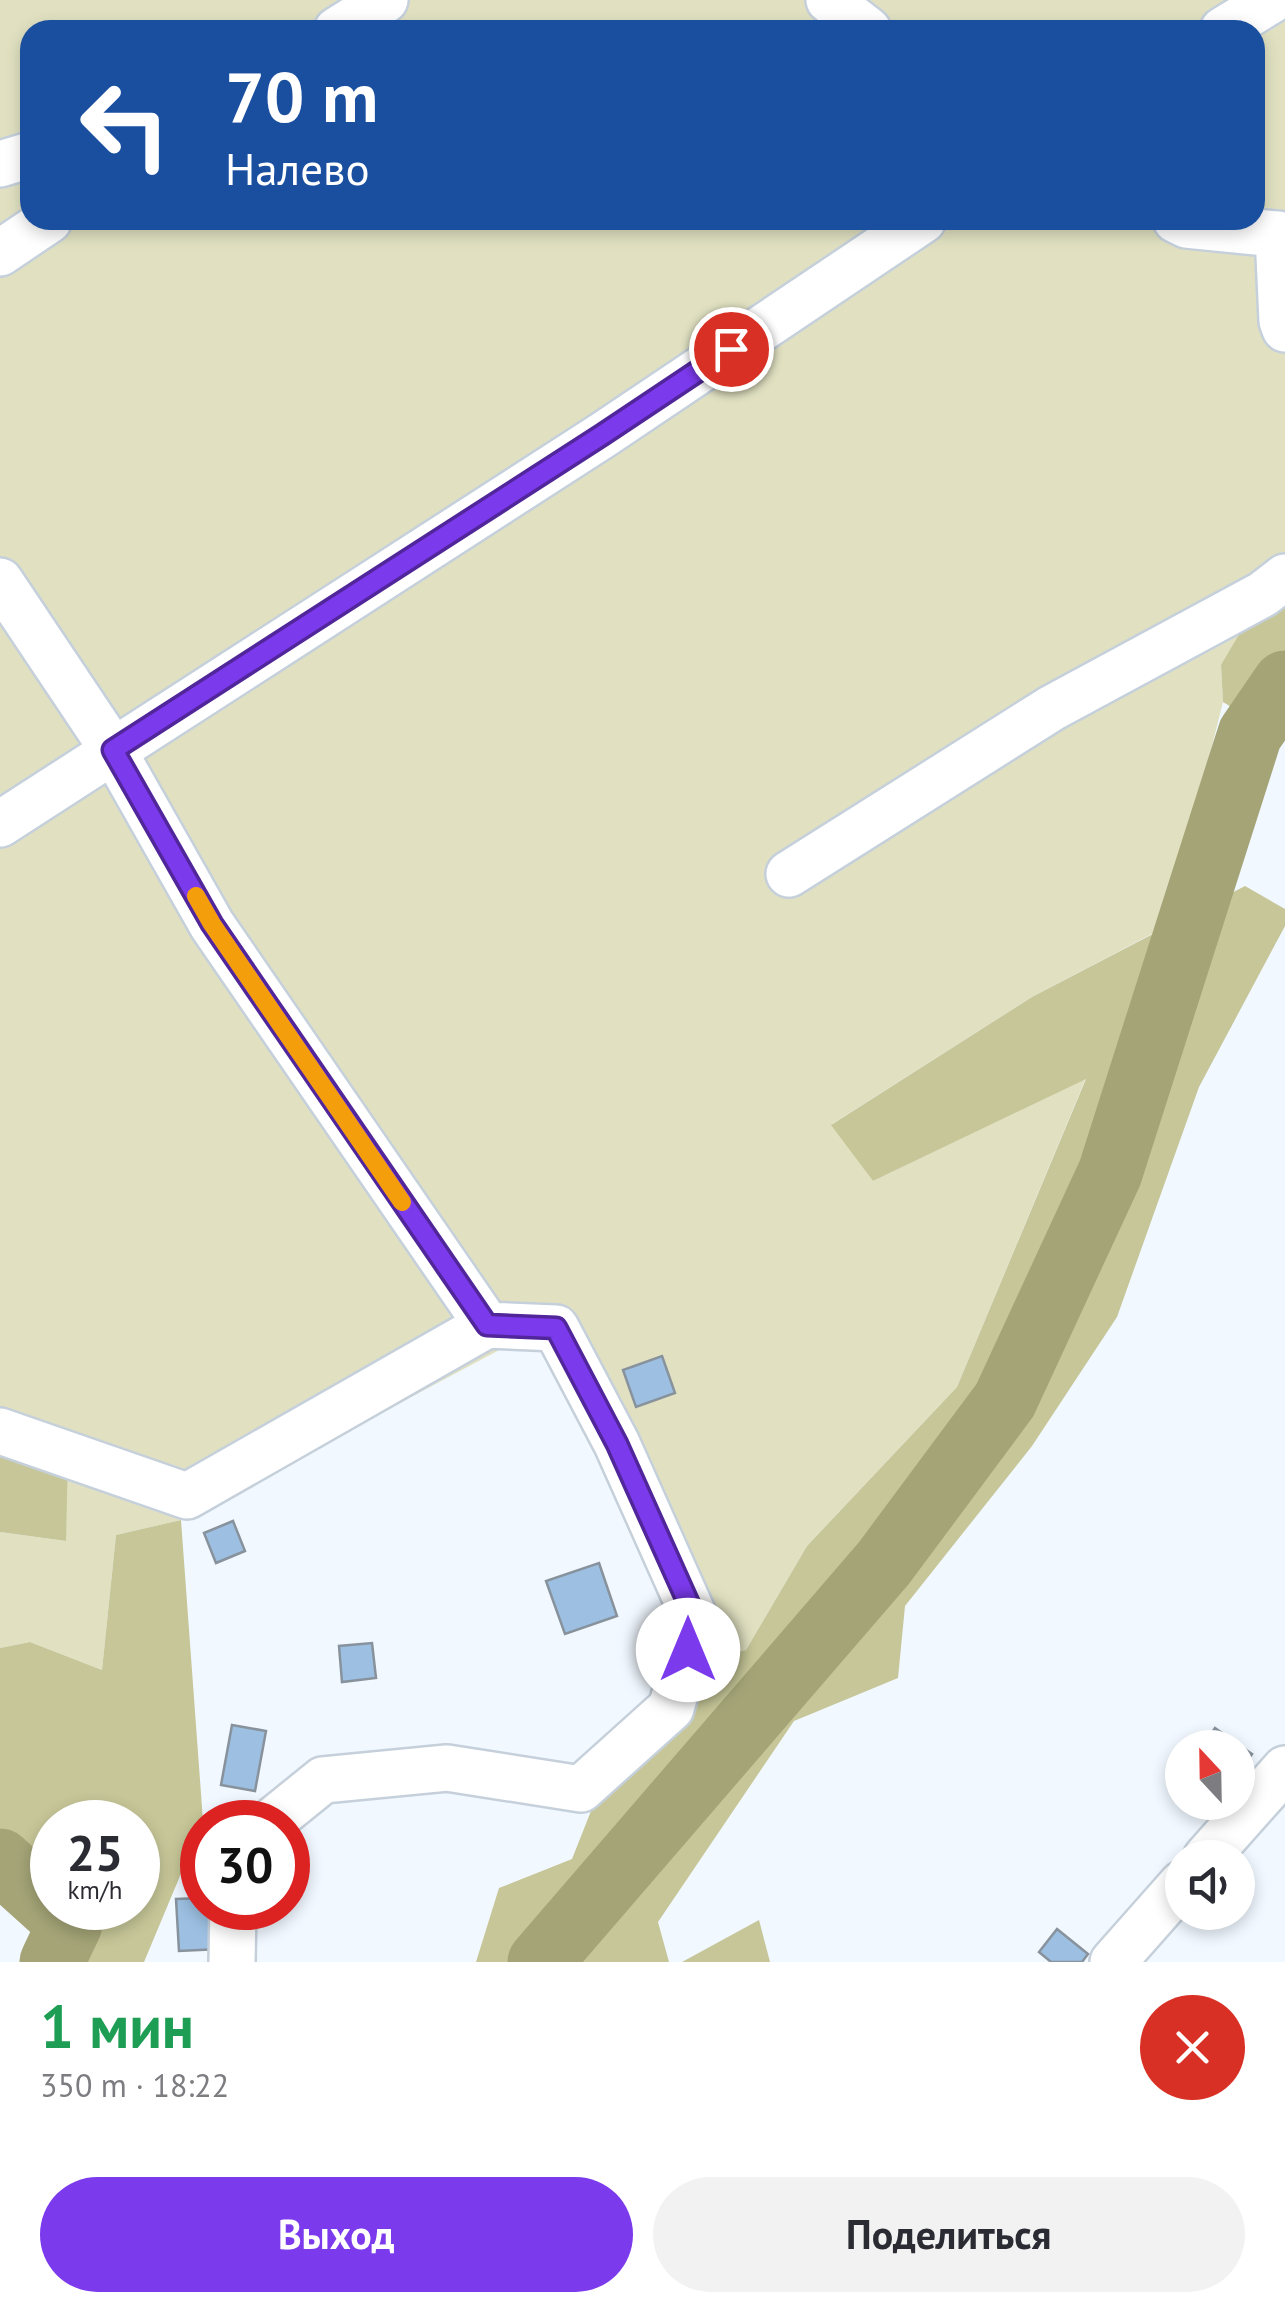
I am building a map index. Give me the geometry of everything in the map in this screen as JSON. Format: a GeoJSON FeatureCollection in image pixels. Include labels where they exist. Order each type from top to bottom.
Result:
{"type":"FeatureCollection","features":[{"type":"Feature","properties":{"kind":"street"},"geometry":{"type":"LineString","coordinates":[[353,20],[385,0]]}},
{"type":"Feature","properties":{"kind":"street"},"geometry":{"type":"LineString","coordinates":[[829,0],[855,20]]}},
{"type":"Feature","properties":{"kind":"street"},"geometry":{"type":"LineString","coordinates":[[1239,20],[1272,0]]}},
{"type":"Feature","properties":{"kind":"street"},"geometry":{"type":"LineString","coordinates":[[0,253],[34,230]]}},
{"type":"Feature","properties":{"kind":"street"},"geometry":{"type":"LineString","coordinates":[[0,824],[602,435],[908,230]]}},
{"type":"Feature","properties":{"kind":"street"},"geometry":{"type":"LineString","coordinates":[[1238,230],[1281,235],[1285,329]]}},
{"type":"Feature","properties":{"kind":"street"},"geometry":{"type":"LineString","coordinates":[[790,874],[1052,708],[1263,594],[1285,577]]}},
{"type":"Feature","properties":{"kind":"street"},"geometry":{"type":"LineString","coordinates":[[0,581],[113,750],[212,924],[487,1325]]}},
{"type":"Feature","properties":{"kind":"street"},"geometry":{"type":"LineString","coordinates":[[0,1430],[187,1496],[487,1325],[556,1328],[617,1444],[696,1620],[670,1708],[581,1788],[447,1768],[323,1780],[298,1800]]}},
{"type":"Feature","properties":{"kind":"street"},"geometry":{"type":"LineString","coordinates":[[1222,1840],[1285,1769]]}},
{"type":"Feature","properties":{"kind":"street"},"geometry":{"type":"LineString","coordinates":[[1113,1962],[1165,1903]]}},
{"type":"Feature","properties":{"kind":"street"},"geometry":{"type":"LineString","coordinates":[[232,1962],[233,1930]]}},
{"type":"Feature","properties":{"kind":"green space"},"geometry":{"type":"Polygon","coordinates":[[[0,0],[1285,0],[1285,587],[1221,665],[1223,702],[1167,926],[1032,997],[832,1124],[873,1181],[1086,1078],[957,1387],[807,1546],[746,1650],[696,1660],[557,1319],[181,1520],[116,1535],[102,1670],[30,1642],[0,1648],[0,1532],[66,1541],[0,1439],[0,0]]]}},
{"type":"Feature","properties":{"kind":"green space"},"geometry":{"type":"Polygon","coordinates":[[[1285,587],[1285,740],[1223,702],[1221,665],[1260,599],[1285,587]]]}},
{"type":"Feature","properties":{"kind":"green space"},"geometry":{"type":"Polygon","coordinates":[[[1245,886],[1285,909],[1285,926],[1199,1087],[1117,1317],[1032,1446],[905,1606],[898,1678],[794,1721],[658,1922],[669,1962],[476,1962],[499,1888],[572,1859],[610,1763],[696,1660],[746,1650],[807,1546],[957,1387],[1086,1079],[873,1181],[831,1125],[1032,997],[1245,886]]]}},
{"type":"Feature","properties":{"kind":"green space"},"geometry":{"type":"Polygon","coordinates":[[[0,1439],[68,1455],[66,1541],[0,1532],[0,1439]]]}},
{"type":"Feature","properties":{"kind":"green space"},"geometry":{"type":"Polygon","coordinates":[[[181,1520],[201,1800],[180,1800],[180,1876],[160,1924],[160,1800],[30,1800],[30,1908],[0,1895],[0,1648],[30,1642],[102,1670],[116,1535],[181,1520]]]}},
{"type":"Feature","properties":{"kind":"green space"},"geometry":{"type":"Polygon","coordinates":[[[759,1920],[770,1962],[682,1962],[759,1920]]]}},
{"type":"Feature","properties":{"kind":"green space"},"geometry":{"type":"Polygon","coordinates":[[[67,1930],[157,1930],[144,1962],[58,1962],[67,1930]]]}},
{"type":"Feature","properties":{"kind":"building"},"geometry":{"type":"Polygon","coordinates":[[[662,1356],[675,1393],[636,1407],[623,1370],[662,1356]]]}},
{"type":"Feature","properties":{"kind":"building"},"geometry":{"type":"Polygon","coordinates":[[[233,1521],[245,1551],[216,1563],[204,1533],[233,1521]]]}},
{"type":"Feature","properties":{"kind":"building"},"geometry":{"type":"Polygon","coordinates":[[[599,1563],[617,1616],[565,1634],[546,1581],[599,1563]]]}},
{"type":"Feature","properties":{"kind":"building"},"geometry":{"type":"Polygon","coordinates":[[[372,1643],[376,1678],[342,1682],[339,1646],[372,1643]]]}},
{"type":"Feature","properties":{"kind":"building"},"geometry":{"type":"Polygon","coordinates":[[[232,1725],[266,1731],[255,1791],[221,1785],[232,1725]]]}},
{"type":"Feature","properties":{"kind":"building"},"geometry":{"type":"Polygon","coordinates":[[[176,1899],[180,1899],[180,1930],[219,1930],[220,1949],[179,1951],[176,1899]]]}},
{"type":"Feature","properties":{"kind":"building"},"geometry":{"type":"Polygon","coordinates":[[[1057,1929],[1088,1954],[1082,1962],[1051,1962],[1039,1952],[1057,1929]]]}},
{"type":"Feature","properties":{"kind":"waterway"},"geometry":{"type":"LineString","coordinates":[[540,1962],[884,1563],[1005,1400],[1110,1173],[1250,734],[1285,683]]}},
{"type":"Feature","properties":{"kind":"waterway"},"geometry":{"type":"LineString","coordinates":[[0,1861],[70,1924],[52,1962]]}},
{"type":"Feature","properties":{"kind":"slow traffic"},"geometry":{"type":"LineString","coordinates":[[196,896],[402,1202]]}},
{"type":"Feature","properties":{"kind":"route"},"geometry":{"type":"LineString","coordinates":[[688,1650],[696,1620],[617,1444],[556,1328],[487,1325],[212,924],[113,750],[731,349]]}}]}
